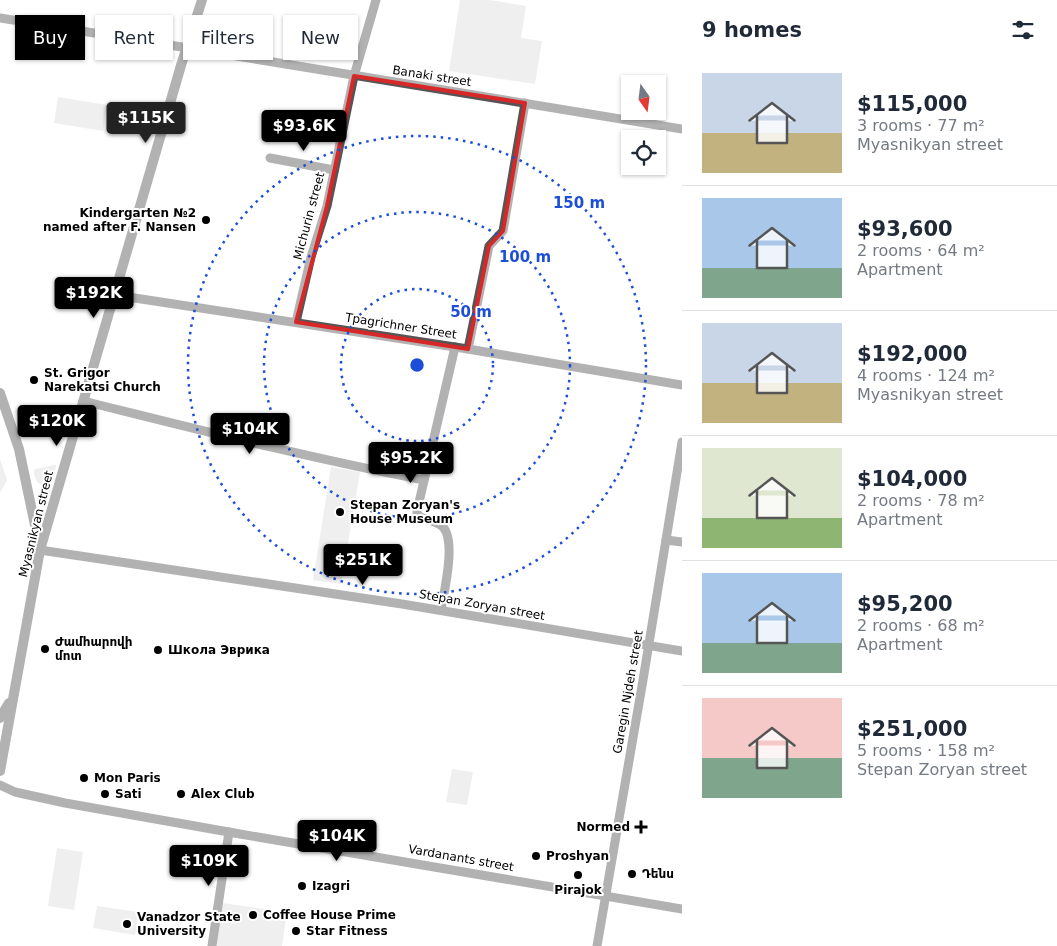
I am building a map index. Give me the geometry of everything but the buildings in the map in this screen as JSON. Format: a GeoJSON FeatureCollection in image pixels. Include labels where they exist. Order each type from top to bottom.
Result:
{"type":"FeatureCollection","features":[{"type":"Feature","properties":{"kind":"street","name":"Myasnikyan street"},"geometry":{"type":"LineString","coordinates":[[198,15],[202,0]]}},
{"type":"Feature","properties":{"kind":"street","name":"Michurin street"},"geometry":{"type":"LineString","coordinates":[[296,322],[311,257],[327,206],[354,76],[376,0]]}},
{"type":"Feature","properties":{"kind":"street","name":"Banaki street"},"geometry":{"type":"LineString","coordinates":[[0,18],[183,47]]}},
{"type":"Feature","properties":{"kind":"street","name":"Myasnikyan street"},"geometry":{"type":"LineString","coordinates":[[0,771],[40,550],[184,60]]}},
{"type":"Feature","properties":{"kind":"street","name":"Banaki street"},"geometry":{"type":"LineString","coordinates":[[259,60],[682,129]]}},
{"type":"Feature","properties":{"kind":"street"},"geometry":{"type":"LineString","coordinates":[[468,349],[489,246],[503,231],[525,103]]}},
{"type":"Feature","properties":{"kind":"street"},"geometry":{"type":"LineString","coordinates":[[270,158],[334,170]]}},
{"type":"Feature","properties":{"kind":"street","name":"Tpagrichner Street"},"geometry":{"type":"LineString","coordinates":[[115,295],[468,349],[682,386]]}},
{"type":"Feature","properties":{"kind":"street"},"geometry":{"type":"LineString","coordinates":[[441,610],[449,563],[448,542],[441,525],[420,517],[417,511],[455,347]]}},
{"type":"Feature","properties":{"kind":"street"},"geometry":{"type":"LineString","coordinates":[[0,393],[20,449],[40,550]]}},
{"type":"Feature","properties":{"kind":"street"},"geometry":{"type":"LineString","coordinates":[[83,401],[268,447],[424,480]]}},
{"type":"Feature","properties":{"kind":"street","name":"Garegin Njdeh street"},"geometry":{"type":"LineString","coordinates":[[597,946],[680,468],[682,442]]}},
{"type":"Feature","properties":{"kind":"street"},"geometry":{"type":"LineString","coordinates":[[666,540],[682,542]]}},
{"type":"Feature","properties":{"kind":"street","name":"Stepan Zoryan street"},"geometry":{"type":"LineString","coordinates":[[40,550],[441,610],[682,651]]}},
{"type":"Feature","properties":{"kind":"street"},"geometry":{"type":"LineString","coordinates":[[0,718],[14,695]]}},
{"type":"Feature","properties":{"kind":"street","name":"Vardanants street"},"geometry":{"type":"LineString","coordinates":[[0,785],[14,792],[65,803],[682,909]]}},
{"type":"Feature","properties":{"kind":"street"},"geometry":{"type":"LineString","coordinates":[[212,946],[229,832]]}},
{"type":"Feature","properties":{"kind":"highlighted area"},"geometry":{"type":"Polygon","coordinates":[[[354,76],[525,103],[503,231],[489,246],[468,349],[296,322],[327,206],[354,76]]]}},
{"type":"Feature","properties":{"kind":"shaded area"},"geometry":{"type":"Polygon","coordinates":[[[460,0],[490,0],[526,6],[521,38],[542,41],[535,84],[449,71],[460,0]]]}},
{"type":"Feature","properties":{"kind":"shaded area"},"geometry":{"type":"Polygon","coordinates":[[[58,97],[107,105],[103,131],[54,123],[58,97]]]}},
{"type":"Feature","properties":{"kind":"shaded area"},"geometry":{"type":"Polygon","coordinates":[[[25,408],[34,413],[37,412],[42,428],[23,434],[15,411],[25,408]]]}},
{"type":"Feature","properties":{"kind":"shaded area"},"geometry":{"type":"Polygon","coordinates":[[[63,408],[71,411],[68,419],[61,424],[57,410],[63,408]]]}},
{"type":"Feature","properties":{"kind":"shaded area"},"geometry":{"type":"Polygon","coordinates":[[[0,459],[7,480],[0,493],[0,459]]]}},
{"type":"Feature","properties":{"kind":"shaded area"},"geometry":{"type":"Polygon","coordinates":[[[54,465],[56,467],[52,482],[43,486],[36,479],[34,471],[54,465]]]}},
{"type":"Feature","properties":{"kind":"shaded area"},"geometry":{"type":"Polygon","coordinates":[[[331,467],[360,472],[341,584],[313,580],[331,467]]]}},
{"type":"Feature","properties":{"kind":"shaded area"},"geometry":{"type":"Polygon","coordinates":[[[452,769],[473,772],[467,805],[446,802],[452,769]]]}},
{"type":"Feature","properties":{"kind":"shaded area"},"geometry":{"type":"Polygon","coordinates":[[[57,848],[83,852],[74,910],[48,906],[57,848]]]}},
{"type":"Feature","properties":{"kind":"shaded area"},"geometry":{"type":"Polygon","coordinates":[[[222,903],[287,912],[282,946],[216,946],[222,903]]]}},
{"type":"Feature","properties":{"kind":"shaded area"},"geometry":{"type":"Polygon","coordinates":[[[97,906],[139,912],[135,935],[93,928],[97,906]]]}},
{"type":"Feature","properties":{"kind":"place","name":"Kindergarten №2 named after F. Nansen"},"geometry":{"type":"Point","coordinates":[206,220]}},
{"type":"Feature","properties":{"kind":"place","name":"St. Grigor Narekatsi Church"},"geometry":{"type":"Point","coordinates":[34,380]}},
{"type":"Feature","properties":{"kind":"place","name":"Stepan Zoryan's House Museum"},"geometry":{"type":"Point","coordinates":[340,512]}},
{"type":"Feature","properties":{"kind":"place","name":"Ժամհարովի մոտ"},"geometry":{"type":"Point","coordinates":[45,649]}},
{"type":"Feature","properties":{"kind":"place","name":"Школа Эврика"},"geometry":{"type":"Point","coordinates":[158,650]}},
{"type":"Feature","properties":{"kind":"place","name":"Mon Paris"},"geometry":{"type":"Point","coordinates":[84,778]}},
{"type":"Feature","properties":{"kind":"place","name":"Sati"},"geometry":{"type":"Point","coordinates":[105,794]}},
{"type":"Feature","properties":{"kind":"place","name":"Alex Club"},"geometry":{"type":"Point","coordinates":[181,794]}},
{"type":"Feature","properties":{"kind":"place","name":"Normed"},"geometry":{"type":"Point","coordinates":[641,827]}},
{"type":"Feature","properties":{"kind":"place","name":"Proshyan"},"geometry":{"type":"Point","coordinates":[536,856]}},
{"type":"Feature","properties":{"kind":"place","name":"Դենս"},"geometry":{"type":"Point","coordinates":[632,874]}},
{"type":"Feature","properties":{"kind":"place","name":"Pirajok"},"geometry":{"type":"Point","coordinates":[578,875]}},
{"type":"Feature","properties":{"kind":"place","name":"Izagri"},"geometry":{"type":"Point","coordinates":[302,886]}},
{"type":"Feature","properties":{"kind":"place","name":"Coffee House Prime"},"geometry":{"type":"Point","coordinates":[253,915]}},
{"type":"Feature","properties":{"kind":"place","name":"Vanadzor State University"},"geometry":{"type":"Point","coordinates":[127,924]}},
{"type":"Feature","properties":{"kind":"place","name":"Star Fitness"},"geometry":{"type":"Point","coordinates":[296,931]}}]}
